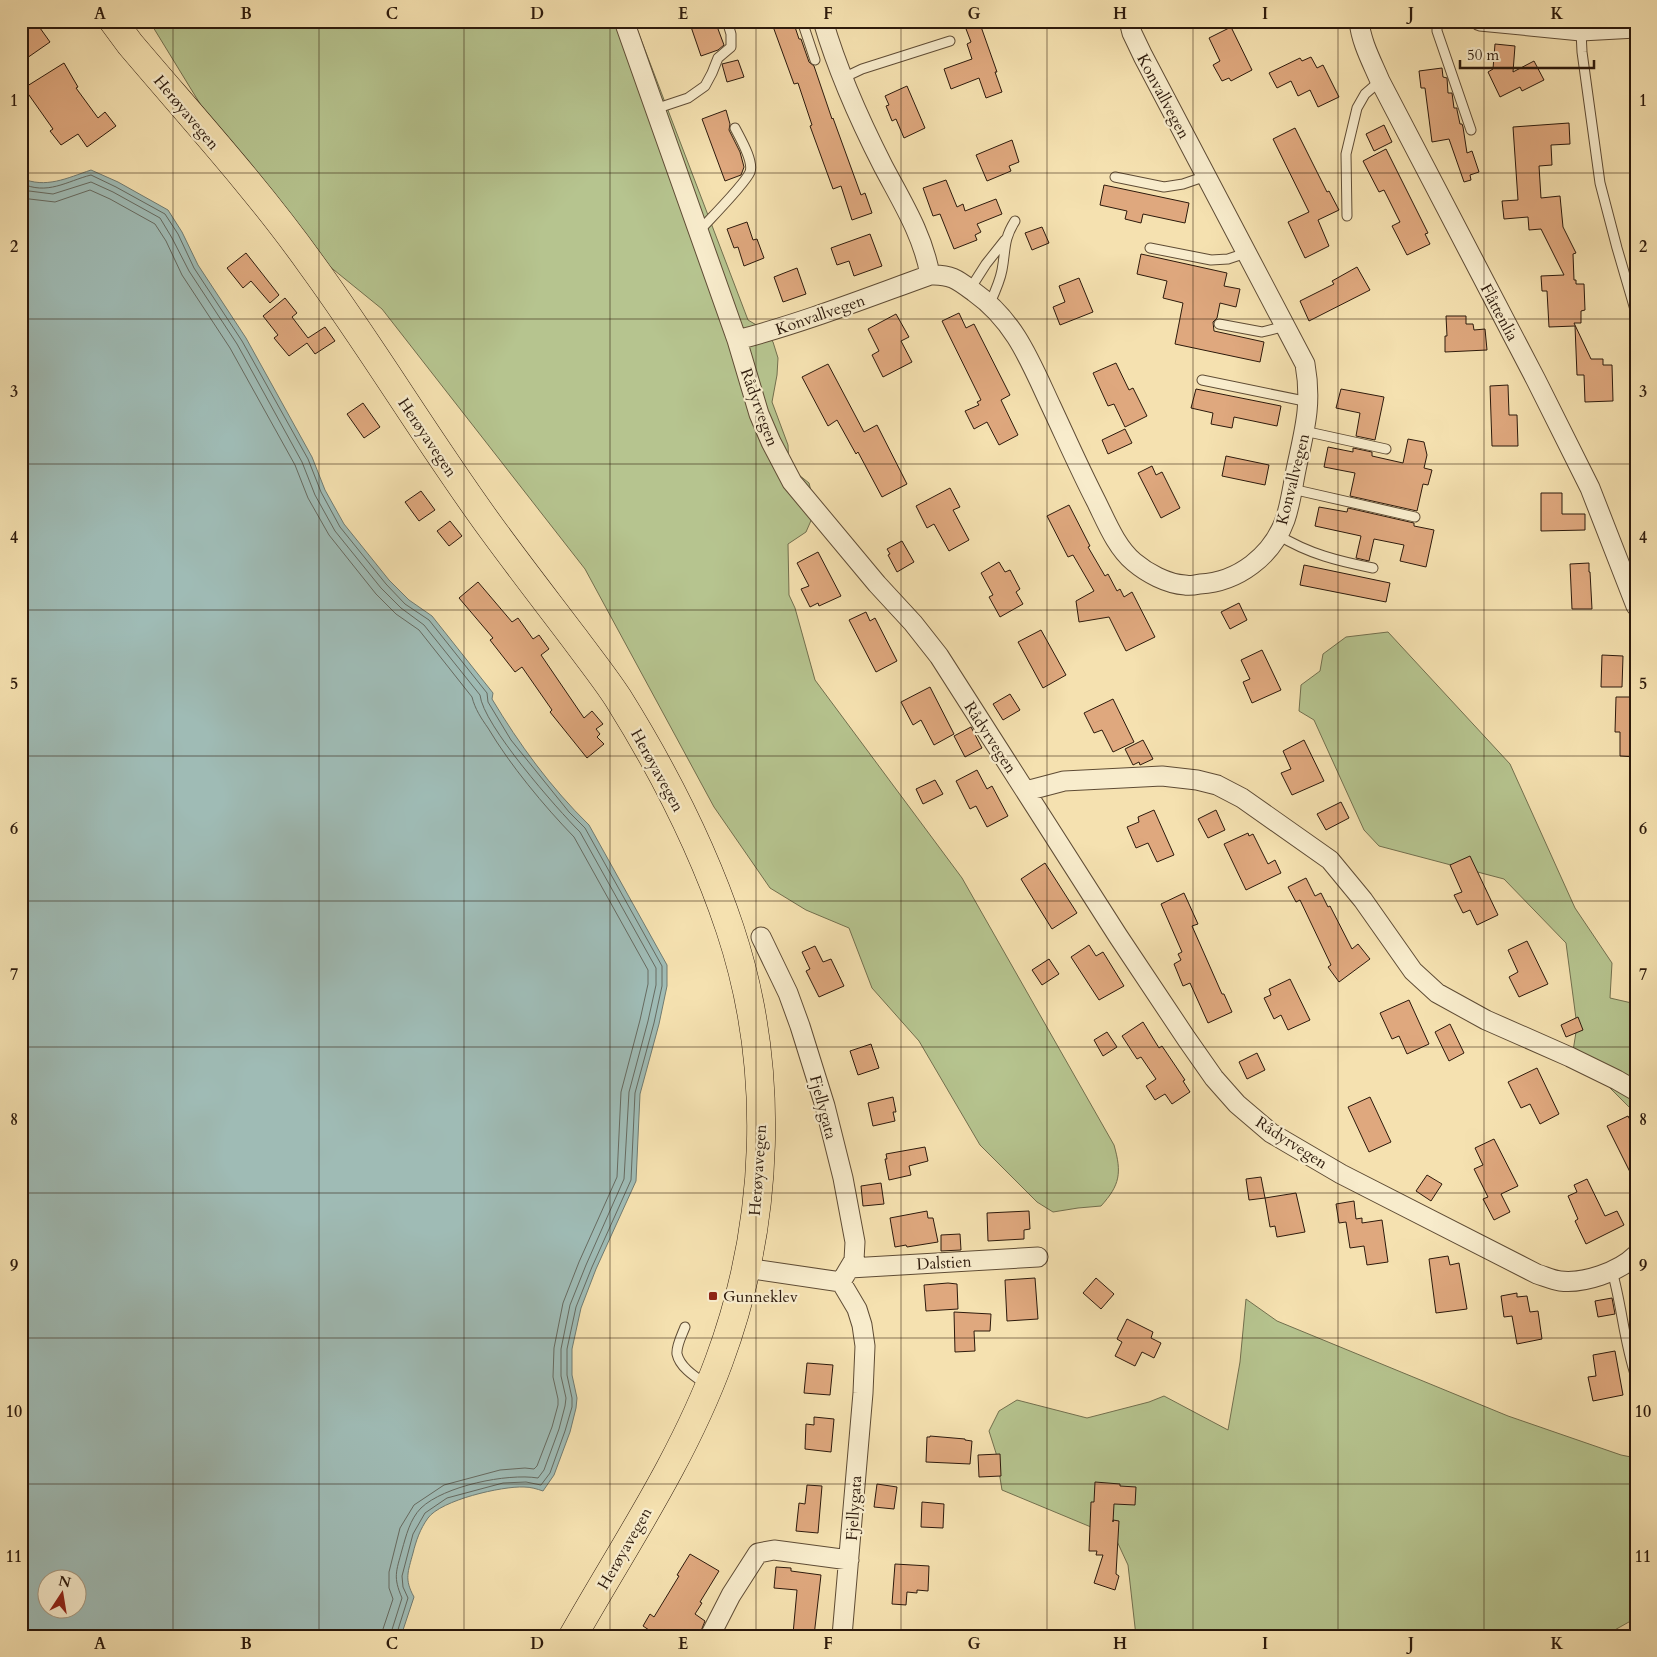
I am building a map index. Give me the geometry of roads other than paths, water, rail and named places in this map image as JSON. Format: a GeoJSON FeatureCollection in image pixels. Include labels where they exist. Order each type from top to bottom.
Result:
{"type":"FeatureCollection","features":[{"type":"Feature","properties":{"kind":"highway","name":"Herøyavegen"},"geometry":{"type":"LineString","coordinates":[[113,21],[130,44],[279,221],[308,259],[452,474],[616,695],[682,813],[704,858],[731,931],[750,1003],[760,1078],[761,1119],[757,1196],[746,1268],[727,1337],[709,1387],[696,1416],[662,1482],[573,1636]]}},
{"type":"Feature","properties":{"kind":"street","name":"Rådyrvegen"},"geometry":{"type":"LineString","coordinates":[[624,21],[737,340],[759,414],[792,482],[939,656],[1118,936],[1214,1078],[1237,1104],[1271,1133],[1341,1174],[1537,1274],[1560,1281],[1583,1280],[1612,1271],[1636,1255]]}},
{"type":"Feature","properties":{"kind":"street"},"geometry":{"type":"LineString","coordinates":[[824,21],[850,99],[918,232],[927,256],[930,275]]}},
{"type":"Feature","properties":{"kind":"street","name":"Konvallvegen"},"geometry":{"type":"LineString","coordinates":[[737,340],[778,330],[930,275],[944,274],[958,280],[990,303],[1013,330],[1106,522],[1132,561],[1166,580],[1184,585],[1207,584],[1225,580],[1244,571],[1259,559],[1278,536],[1286,519],[1309,402],[1305,364],[1143,56],[1132,33],[1129,21]]}},
{"type":"Feature","properties":{"kind":"street","name":"Flåttenlia"},"geometry":{"type":"LineString","coordinates":[[1358,21],[1369,56],[1380,82],[1536,380],[1590,488],[1632,585],[1636,606]]}},
{"type":"Feature","properties":{"kind":"street"},"geometry":{"type":"LineString","coordinates":[[1480,21],[1581,31],[1636,28]]}},
{"type":"Feature","properties":{"kind":"street","name":"Rådyrvegen"},"geometry":{"type":"LineString","coordinates":[[1026,791],[1064,781],[1162,776],[1197,780],[1217,785],[1242,798],[1330,860],[1364,900],[1413,971],[1437,993],[1486,1020],[1570,1057],[1617,1080],[1636,1092]]}},
{"type":"Feature","properties":{"kind":"street","name":"Fjellygata"},"geometry":{"type":"LineString","coordinates":[[761,937],[788,993],[825,1106],[855,1242],[854,1260],[845,1275],[862,1325],[865,1346],[863,1393],[842,1636]]}},
{"type":"Feature","properties":{"kind":"street","name":"Dalstien"},"geometry":{"type":"LineString","coordinates":[[845,1275],[1038,1257]]}},
{"type":"Feature","properties":{"kind":"street"},"geometry":{"type":"LineString","coordinates":[[746,1268],[845,1275]]}},
{"type":"Feature","properties":{"kind":"street","name":"Fjellygata"},"geometry":{"type":"LineString","coordinates":[[710,1636],[730,1595],[758,1553],[774,1550],[849,1560]]}},
{"type":"Feature","properties":{"kind":"lane"},"geometry":{"type":"LineString","coordinates":[[655,109],[688,98],[705,86],[718,58],[732,47],[727,21]]}},
{"type":"Feature","properties":{"kind":"lane"},"geometry":{"type":"LineString","coordinates":[[802,21],[815,60]]}},
{"type":"Feature","properties":{"kind":"lane"},"geometry":{"type":"LineString","coordinates":[[1437,21],[1437,31],[1471,130]]}},
{"type":"Feature","properties":{"kind":"lane"},"geometry":{"type":"LineString","coordinates":[[1581,31],[1582,52],[1600,183],[1616,248],[1636,313]]}},
{"type":"Feature","properties":{"kind":"lane"},"geometry":{"type":"LineString","coordinates":[[843,78],[950,41]]}},
{"type":"Feature","properties":{"kind":"lane"},"geometry":{"type":"LineString","coordinates":[[1347,216],[1346,154],[1357,108],[1365,94],[1380,82]]}},
{"type":"Feature","properties":{"kind":"lane"},"geometry":{"type":"LineString","coordinates":[[698,231],[741,184],[750,171],[749,159],[735,128]]}},
{"type":"Feature","properties":{"kind":"lane"},"geometry":{"type":"LineString","coordinates":[[1116,176],[1164,187],[1183,184],[1206,176]]}},
{"type":"Feature","properties":{"kind":"lane"},"geometry":{"type":"LineString","coordinates":[[970,289],[986,264],[1006,239],[1015,221]]}},
{"type":"Feature","properties":{"kind":"lane"},"geometry":{"type":"LineString","coordinates":[[990,303],[999,280],[1006,239]]}},
{"type":"Feature","properties":{"kind":"lane"},"geometry":{"type":"LineString","coordinates":[[1150,248],[1211,260],[1228,259],[1246,253]]}},
{"type":"Feature","properties":{"kind":"lane"},"geometry":{"type":"LineString","coordinates":[[1219,324],[1262,332],[1286,326]]}},
{"type":"Feature","properties":{"kind":"lane"},"geometry":{"type":"LineString","coordinates":[[1202,380],[1309,402]]}},
{"type":"Feature","properties":{"kind":"lane"},"geometry":{"type":"LineString","coordinates":[[1304,431],[1386,449]]}},
{"type":"Feature","properties":{"kind":"lane"},"geometry":{"type":"LineString","coordinates":[[1292,490],[1415,517]]}},
{"type":"Feature","properties":{"kind":"lane"},"geometry":{"type":"LineString","coordinates":[[1278,536],[1294,545],[1332,559],[1373,568]]}},
{"type":"Feature","properties":{"kind":"lane"},"geometry":{"type":"LineString","coordinates":[[1612,1271],[1619,1294],[1636,1376]]}},
{"type":"Feature","properties":{"kind":"lane"},"geometry":{"type":"LineString","coordinates":[[685,1328],[677,1355],[690,1373],[709,1387]]}},
{"type":"Feature","properties":{"kind":"water"},"geometry":{"type":"Polygon","coordinates":[[[91,170],[118,182],[168,210],[182,232],[198,265],[246,338],[312,457],[325,490],[344,524],[389,580],[409,600],[432,616],[493,693],[492,699],[525,749],[549,781],[589,825],[667,965],[667,986],[640,1094],[636,1181],[596,1269],[581,1308],[572,1349],[572,1375],[577,1398],[576,1408],[570,1432],[554,1475],[543,1491],[514,1487],[473,1495],[445,1505],[428,1518],[415,1544],[410,1565],[408,1580],[414,1597],[401,1636],[21,1636],[21,178],[39,183],[65,179],[91,170]]]}},
{"type":"Feature","properties":{"kind":"place","name":"Gunneklev"},"geometry":{"type":"Point","coordinates":[713,1296]}}]}
